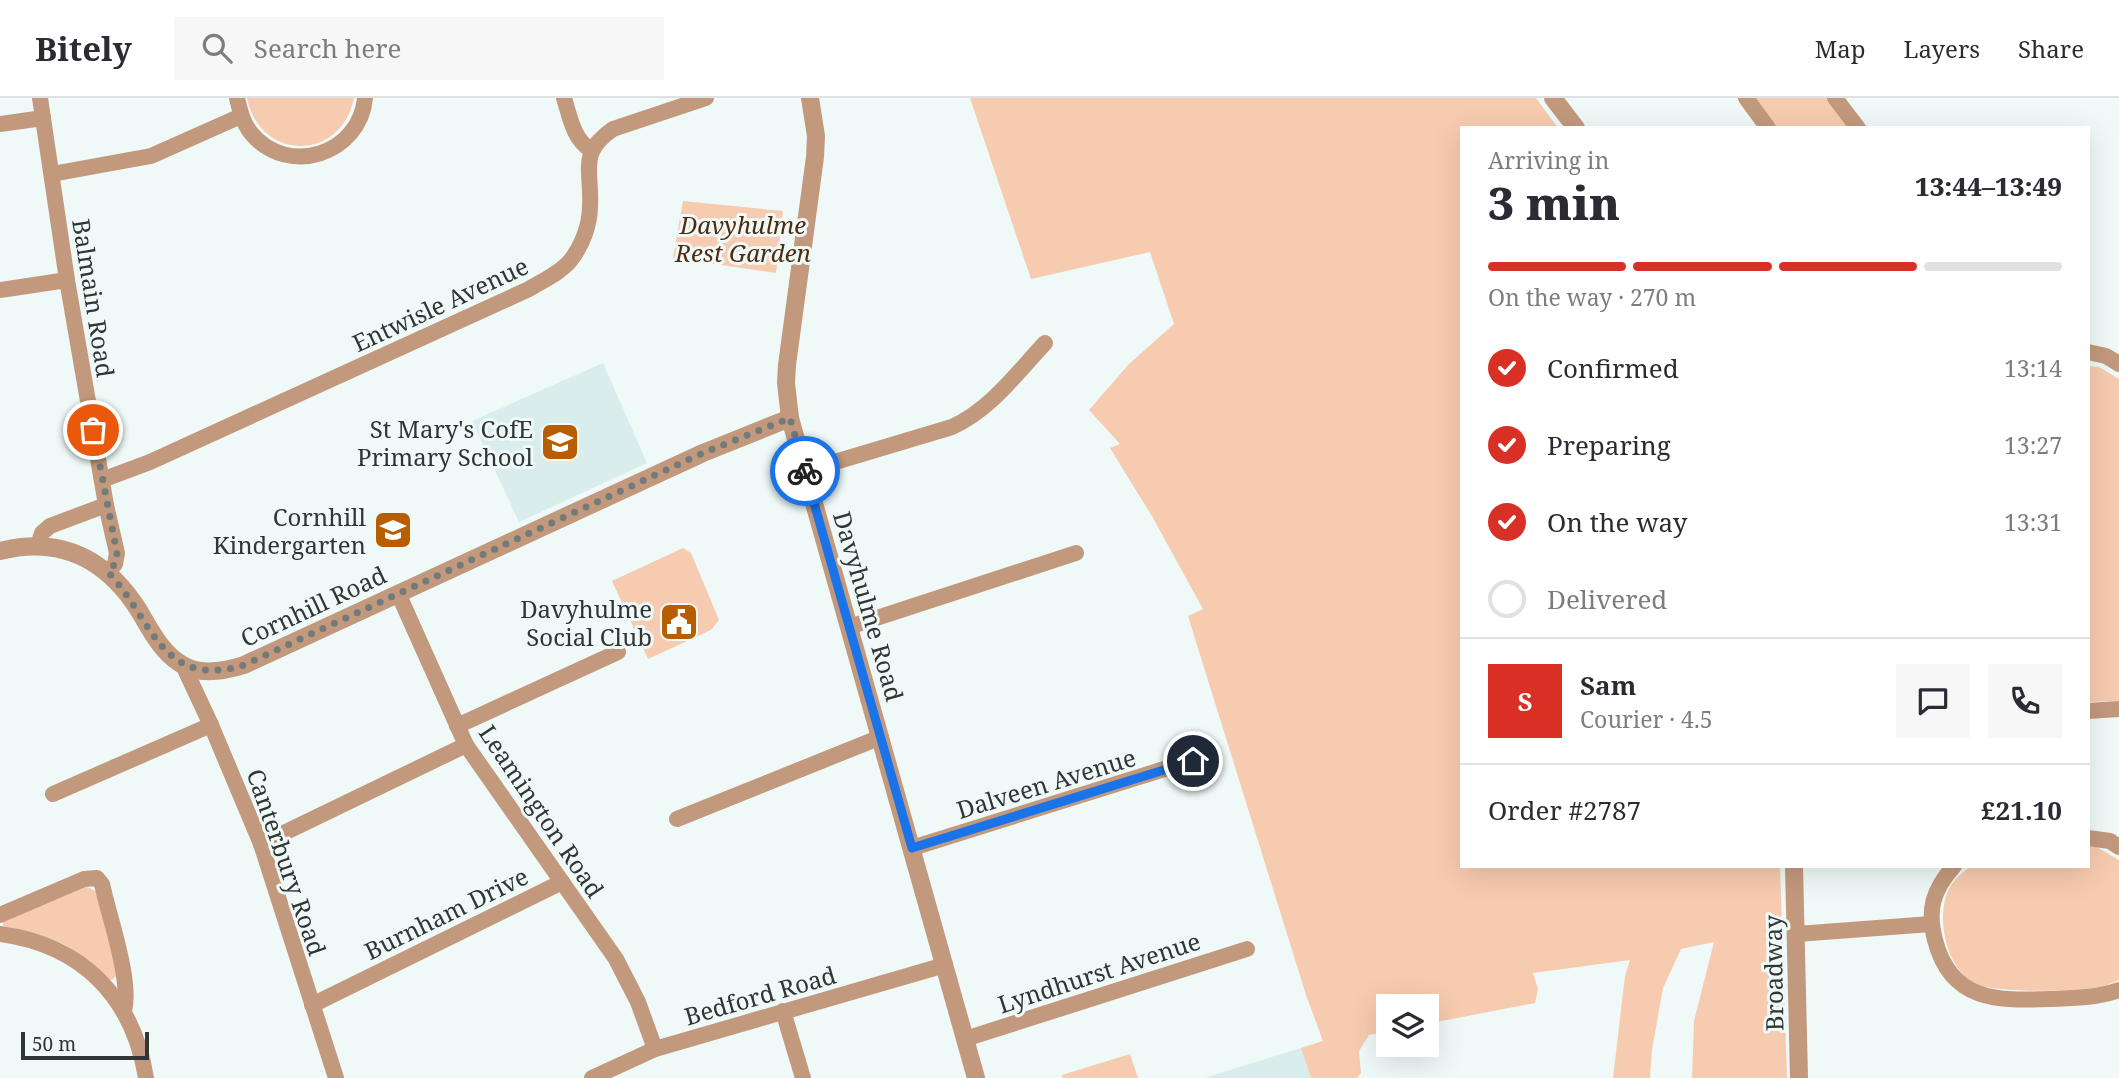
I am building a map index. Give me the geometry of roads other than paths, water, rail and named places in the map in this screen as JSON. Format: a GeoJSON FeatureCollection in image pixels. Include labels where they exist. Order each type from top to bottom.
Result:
{"type":"FeatureCollection","features":[{"type":"Feature","properties":{"kind":"street","name":"Balmain Road"},"geometry":{"type":"LineString","coordinates":[[40,98],[67,280],[106,479],[106,505],[117,553],[115,564],[108,572]]}},
{"type":"Feature","properties":{"kind":"street"},"geometry":{"type":"LineString","coordinates":[[237,98],[241,116],[250,133],[272,150],[299,158],[318,156],[335,148],[350,136],[360,120],[365,98]]}},
{"type":"Feature","properties":{"kind":"street"},"geometry":{"type":"LineString","coordinates":[[564,98],[578,137],[583,145],[591,150],[601,137],[613,129],[706,98]]}},
{"type":"Feature","properties":{"kind":"street","name":"Davyhulme Road"},"geometry":{"type":"LineString","coordinates":[[810,98],[816,136],[815,157],[786,365],[790,418],[976,1078]]}},
{"type":"Feature","properties":{"kind":"street"},"geometry":{"type":"LineString","coordinates":[[1553,98],[1574,126]]}},
{"type":"Feature","properties":{"kind":"street"},"geometry":{"type":"LineString","coordinates":[[1746,98],[1767,126]]}},
{"type":"Feature","properties":{"kind":"street"},"geometry":{"type":"LineString","coordinates":[[1835,98],[1856,126]]}},
{"type":"Feature","properties":{"kind":"street"},"geometry":{"type":"LineString","coordinates":[[52,174],[151,156],[241,116]]}},
{"type":"Feature","properties":{"kind":"street"},"geometry":{"type":"LineString","coordinates":[[0,124],[43,118]]}},
{"type":"Feature","properties":{"kind":"street","name":"Entwisle Avenue"},"geometry":{"type":"LineString","coordinates":[[106,479],[226,428],[529,289],[551,276],[568,263],[580,245],[587,226],[590,207],[588,161],[591,150]]}},
{"type":"Feature","properties":{"kind":"street"},"geometry":{"type":"LineString","coordinates":[[0,290],[67,280]]}},
{"type":"Feature","properties":{"kind":"street"},"geometry":{"type":"LineString","coordinates":[[805,471],[952,427],[971,418],[985,408],[1045,343]]}},
{"type":"Feature","properties":{"kind":"street"},"geometry":{"type":"LineString","coordinates":[[2090,352],[2106,356],[2119,364]]}},
{"type":"Feature","properties":{"kind":"street","name":"Cornhill Road"},"geometry":{"type":"LineString","coordinates":[[183,666],[213,671],[244,665],[703,453],[790,418]]}},
{"type":"Feature","properties":{"kind":"street"},"geometry":{"type":"LineString","coordinates":[[38,545],[42,533],[50,526],[106,505]]}},
{"type":"Feature","properties":{"kind":"street"},"geometry":{"type":"LineString","coordinates":[[0,551],[38,545],[89,559],[123,587],[157,641],[183,666]]}},
{"type":"Feature","properties":{"kind":"street"},"geometry":{"type":"LineString","coordinates":[[849,627],[1076,553]]}},
{"type":"Feature","properties":{"kind":"street","name":"Leamington Road"},"geometry":{"type":"LineString","coordinates":[[398,593],[466,745],[627,979],[648,1024],[655,1049]]}},
{"type":"Feature","properties":{"kind":"street"},"geometry":{"type":"LineString","coordinates":[[457,726],[618,652]]}},
{"type":"Feature","properties":{"kind":"street","name":"Canterbury Road"},"geometry":{"type":"LineString","coordinates":[[183,666],[211,724],[261,844],[336,1078]]}},
{"type":"Feature","properties":{"kind":"street"},"geometry":{"type":"LineString","coordinates":[[2090,711],[2119,709]]}},
{"type":"Feature","properties":{"kind":"street"},"geometry":{"type":"LineString","coordinates":[[52,794],[211,724]]}},
{"type":"Feature","properties":{"kind":"street"},"geometry":{"type":"LineString","coordinates":[[677,819],[881,737]]}},
{"type":"Feature","properties":{"kind":"street"},"geometry":{"type":"LineString","coordinates":[[261,844],[466,745]]}},
{"type":"Feature","properties":{"kind":"street","name":"Dalveen Avenue"},"geometry":{"type":"LineString","coordinates":[[912,848],[1193,761]]}},
{"type":"Feature","properties":{"kind":"street"},"geometry":{"type":"LineString","coordinates":[[2090,838],[2110,841],[2119,847]]}},
{"type":"Feature","properties":{"kind":"street","name":"Broadway"},"geometry":{"type":"LineString","coordinates":[[1794,868],[1799,1078]]}},
{"type":"Feature","properties":{"kind":"street"},"geometry":{"type":"LineString","coordinates":[[1952,868],[1940,882],[1932,903],[1931,924],[1938,950],[1947,967],[1966,987],[1991,998],[2006,1001],[2098,997],[2119,990]]}},
{"type":"Feature","properties":{"kind":"street"},"geometry":{"type":"LineString","coordinates":[[0,915],[84,879],[97,878],[102,884],[124,975],[127,1000],[124,1011]]}},
{"type":"Feature","properties":{"kind":"street","name":"Burnham Drive"},"geometry":{"type":"LineString","coordinates":[[312,1004],[562,882]]}},
{"type":"Feature","properties":{"kind":"street"},"geometry":{"type":"LineString","coordinates":[[1797,934],[1931,924]]}},
{"type":"Feature","properties":{"kind":"street"},"geometry":{"type":"LineString","coordinates":[[0,934],[38,942],[71,957],[105,985],[124,1011],[138,1041],[146,1078]]}},
{"type":"Feature","properties":{"kind":"street","name":"Lyndhurst Avenue"},"geometry":{"type":"LineString","coordinates":[[965,1039],[1247,949]]}},
{"type":"Feature","properties":{"kind":"street","name":"Bedford Road"},"geometry":{"type":"LineString","coordinates":[[592,1078],[655,1049],[944,965]]}},
{"type":"Feature","properties":{"kind":"street"},"geometry":{"type":"LineString","coordinates":[[783,1011],[803,1078]]}},
{"type":"Feature","properties":{"kind":"place","name":"St Mary's CofE Primary School"},"geometry":{"type":"Point","coordinates":[560,442]}},
{"type":"Feature","properties":{"kind":"place","name":"Cornhill Kindergarten"},"geometry":{"type":"Point","coordinates":[393,530]}},
{"type":"Feature","properties":{"kind":"place","name":"Davyhulme Social Club"},"geometry":{"type":"Point","coordinates":[679,622]}},
{"type":"Feature","properties":{"kind":"park label","name":"Davyhulme Rest Garden"},"geometry":{"type":"Point","coordinates":[743,238]}}]}
